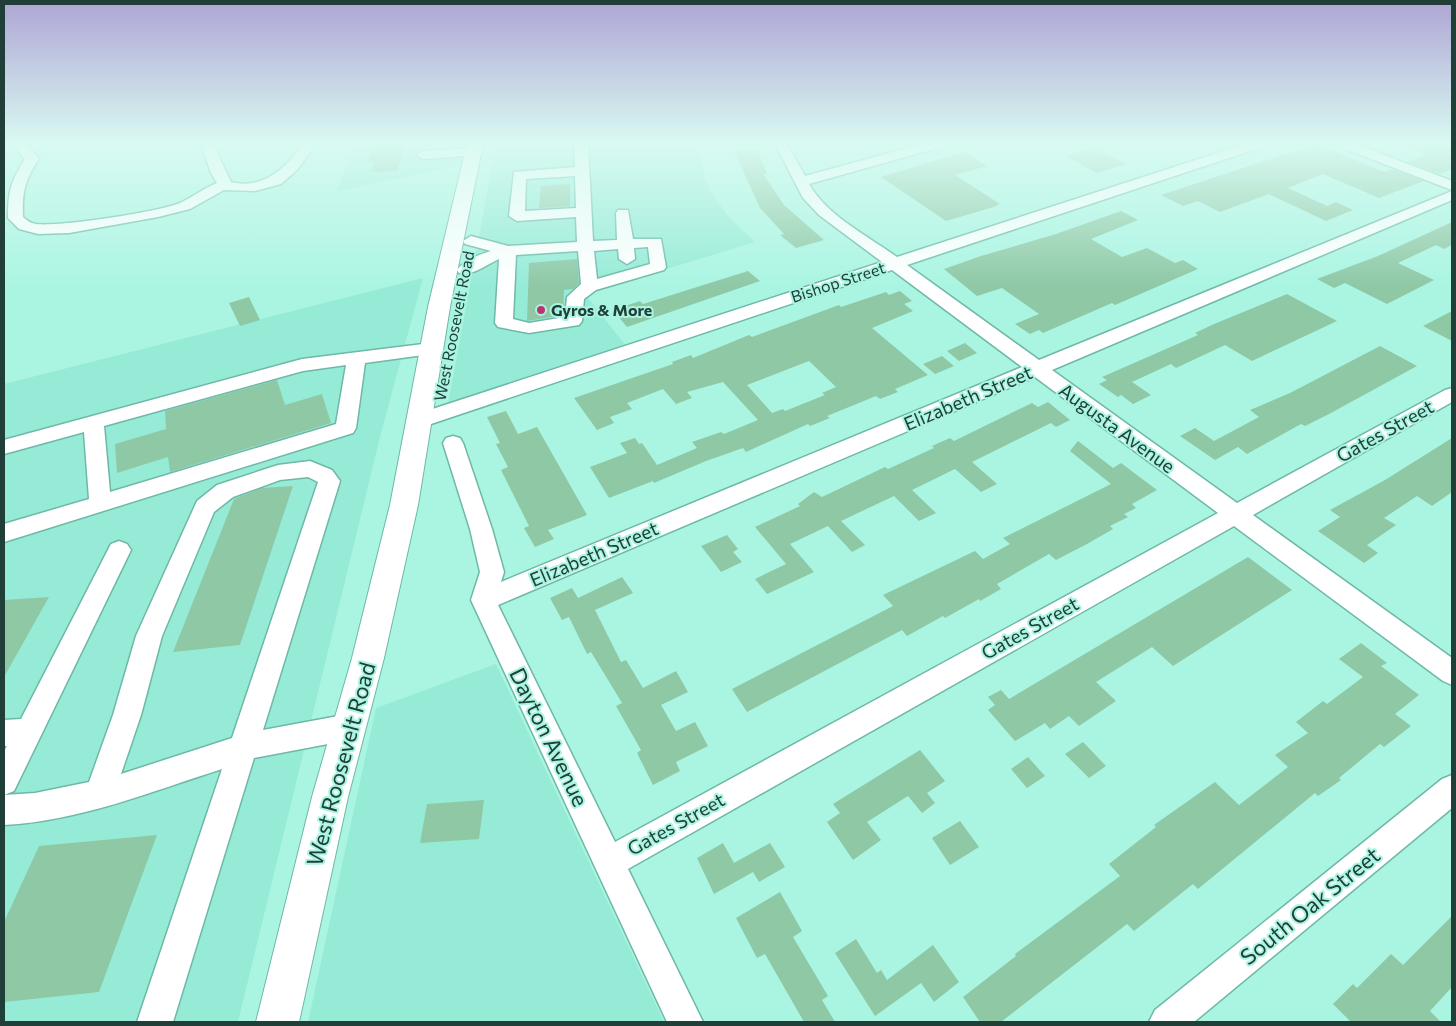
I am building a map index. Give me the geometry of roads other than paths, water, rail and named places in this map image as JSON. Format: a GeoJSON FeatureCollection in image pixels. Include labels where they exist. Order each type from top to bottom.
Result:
{"type":"FeatureCollection","features":[{"type":"Feature","properties":{"kind":"main road","name":"West Roosevelt Road"},"geometry":{"type":"LineString","coordinates":[[427,418],[431,348],[468,192]]}},
{"type":"Feature","properties":{"kind":"main road","name":"West Roosevelt Road"},"geometry":{"type":"LineString","coordinates":[[277,1022],[330,797],[368,658],[404,505],[465,270],[471,241],[475,192]]}},
{"type":"Feature","properties":{"kind":"street"},"geometry":{"type":"LineString","coordinates":[[16,192],[16,218],[24,226],[38,229],[69,228],[158,213],[185,206],[208,192]]}},
{"type":"Feature","properties":{"kind":"street"},"geometry":{"type":"LineString","coordinates":[[518,192],[517,216],[584,212]]}},
{"type":"Feature","properties":{"kind":"street"},"geometry":{"type":"LineString","coordinates":[[583,192],[585,246],[590,286]]}},
{"type":"Feature","properties":{"kind":"street","name":"Augusta Avenue"},"geometry":{"type":"LineString","coordinates":[[806,192],[812,201],[824,212],[893,264],[1452,673]]}},
{"type":"Feature","properties":{"kind":"street","name":"Bishop Street"},"geometry":{"type":"LineString","coordinates":[[427,418],[1112,192]]}},
{"type":"Feature","properties":{"kind":"street","name":"Elizabeth Street"},"geometry":{"type":"LineString","coordinates":[[483,600],[1452,195]]}},
{"type":"Feature","properties":{"kind":"street"},"geometry":{"type":"LineString","coordinates":[[623,213],[628,275]]}},
{"type":"Feature","properties":{"kind":"street"},"geometry":{"type":"LineString","coordinates":[[471,241],[508,251]]}},
{"type":"Feature","properties":{"kind":"street"},"geometry":{"type":"LineString","coordinates":[[465,270],[479,261],[508,251],[655,242],[658,267],[590,286],[576,297],[573,321],[529,328],[504,323],[508,251]]}},
{"type":"Feature","properties":{"kind":"street"},"geometry":{"type":"LineString","coordinates":[[4,447],[302,365],[431,348]]}},
{"type":"Feature","properties":{"kind":"street"},"geometry":{"type":"LineString","coordinates":[[4,533],[346,428],[356,358]]}},
{"type":"Feature","properties":{"kind":"street","name":"Gates Street"},"geometry":{"type":"LineString","coordinates":[[609,862],[1452,394]]}},
{"type":"Feature","properties":{"kind":"street"},"geometry":{"type":"LineString","coordinates":[[93,422],[100,502]]}},
{"type":"Feature","properties":{"kind":"street"},"geometry":{"type":"LineString","coordinates":[[453,443],[481,529],[492,572],[483,600]]}},
{"type":"Feature","properties":{"kind":"street"},"geometry":{"type":"LineString","coordinates":[[100,794],[127,715],[149,636],[205,507],[224,491],[278,473],[310,469],[324,475],[329,481],[155,1022]]}},
{"type":"Feature","properties":{"kind":"street"},"geometry":{"type":"LineString","coordinates":[[4,781],[17,732],[119,550]]}},
{"type":"Feature","properties":{"kind":"street","name":"Dayton Avenue"},"geometry":{"type":"LineString","coordinates":[[483,600],[685,1022]]}},
{"type":"Feature","properties":{"kind":"street"},"geometry":{"type":"LineString","coordinates":[[4,810],[34,809],[100,794],[147,781],[242,749],[349,727]]}},
{"type":"Feature","properties":{"kind":"street","name":"South Oak Street"},"geometry":{"type":"LineString","coordinates":[[1167,1022],[1452,789]]}},
{"type":"Feature","properties":{"kind":"place","name":"Gyros & More"},"geometry":{"type":"Point","coordinates":[541,310]}}]}
